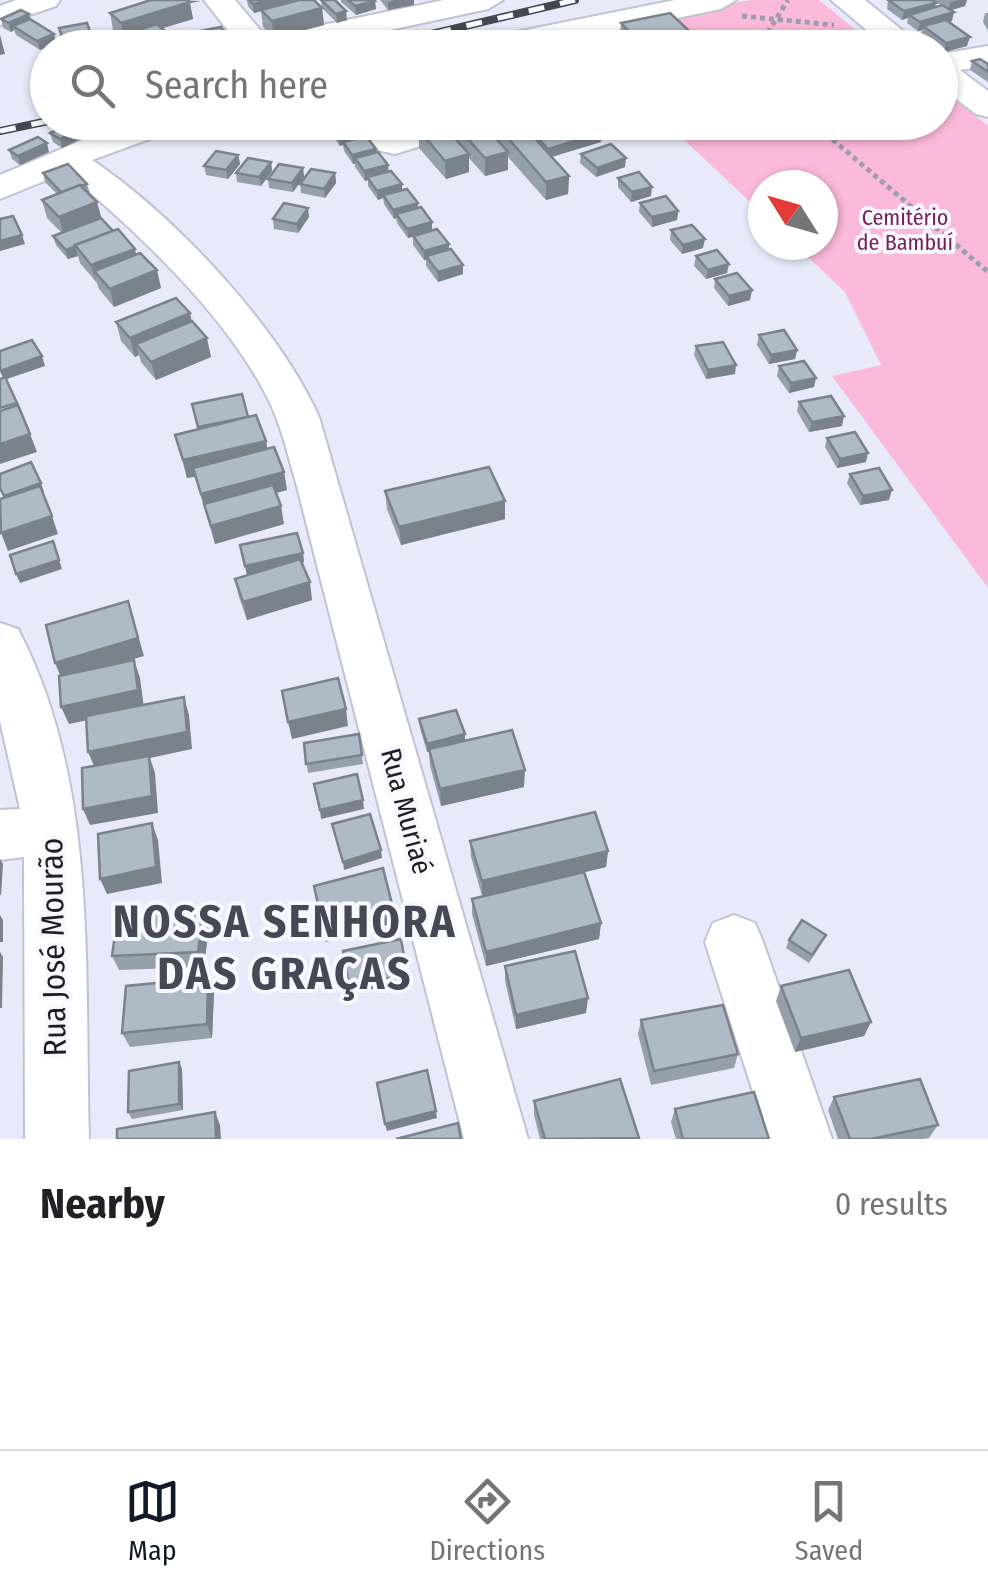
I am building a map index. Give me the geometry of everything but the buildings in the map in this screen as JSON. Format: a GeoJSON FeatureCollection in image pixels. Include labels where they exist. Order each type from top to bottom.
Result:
{"type":"FeatureCollection","features":[{"type":"Feature","properties":{"kind":"street"},"geometry":{"type":"LineString","coordinates":[[0,16],[45,0]]}},
{"type":"Feature","properties":{"kind":"street"},"geometry":{"type":"LineString","coordinates":[[219,0],[243,30]]}},
{"type":"Feature","properties":{"kind":"street"},"geometry":{"type":"LineString","coordinates":[[349,30],[488,0]]}},
{"type":"Feature","properties":{"kind":"street"},"geometry":{"type":"LineString","coordinates":[[568,30],[720,0]]}},
{"type":"Feature","properties":{"kind":"street"},"geometry":{"type":"LineString","coordinates":[[846,0],[886,30]]}},
{"type":"Feature","properties":{"kind":"street"},"geometry":{"type":"LineString","coordinates":[[958,61],[988,56]]}},
{"type":"Feature","properties":{"kind":"street"},"geometry":{"type":"LineString","coordinates":[[958,85],[988,107]]}},
{"type":"Feature","properties":{"kind":"street"},"geometry":{"type":"LineString","coordinates":[[0,188],[116,140]]}},
{"type":"Feature","properties":{"kind":"street"},"geometry":{"type":"LineString","coordinates":[[375,140],[394,144],[407,140]]}},
{"type":"Feature","properties":{"kind":"street","name":"Rua Muriaé"},"geometry":{"type":"LineString","coordinates":[[66,158],[109,186],[248,336],[289,399],[318,483],[496,1139]]}},
{"type":"Feature","properties":{"kind":"street","name":"Rua José Mourão"},"geometry":{"type":"LineString","coordinates":[[0,642],[27,724],[26,832],[57,1139]]}},
{"type":"Feature","properties":{"kind":"street"},"geometry":{"type":"LineString","coordinates":[[734,942],[800,1139]]}},
{"type":"Feature","properties":{"kind":"path"},"geometry":{"type":"LineString","coordinates":[[770,30],[788,0]]}},
{"type":"Feature","properties":{"kind":"path"},"geometry":{"type":"LineString","coordinates":[[678,6],[843,30]]}},
{"type":"Feature","properties":{"kind":"path"},"geometry":{"type":"LineString","coordinates":[[833,140],[988,272]]}},
{"type":"Feature","properties":{"kind":"green space"},"geometry":{"type":"Polygon","coordinates":[[[751,0],[819,0],[856,30],[687,30],[669,14],[751,0]]]}},
{"type":"Feature","properties":{"kind":"green space","name":"Cemitério de Bambuí"},"geometry":{"type":"Polygon","coordinates":[[[958,102],[988,126],[988,588],[832,376],[881,365],[845,292],[811,260],[838,260],[838,170],[748,170],[748,200],[684,140],[958,140],[958,102]]]}},
{"type":"Feature","properties":{"kind":"railway"},"geometry":{"type":"LineString","coordinates":[[449,30],[575,0]]}},
{"type":"Feature","properties":{"kind":"railway"},"geometry":{"type":"LineString","coordinates":[[0,131],[30,125]]}},
{"type":"Feature","properties":{"kind":"district","name":"NOSSA SENHORA DAS GRAÇAS"},"geometry":{"type":"Point","coordinates":[285,947]}}]}
